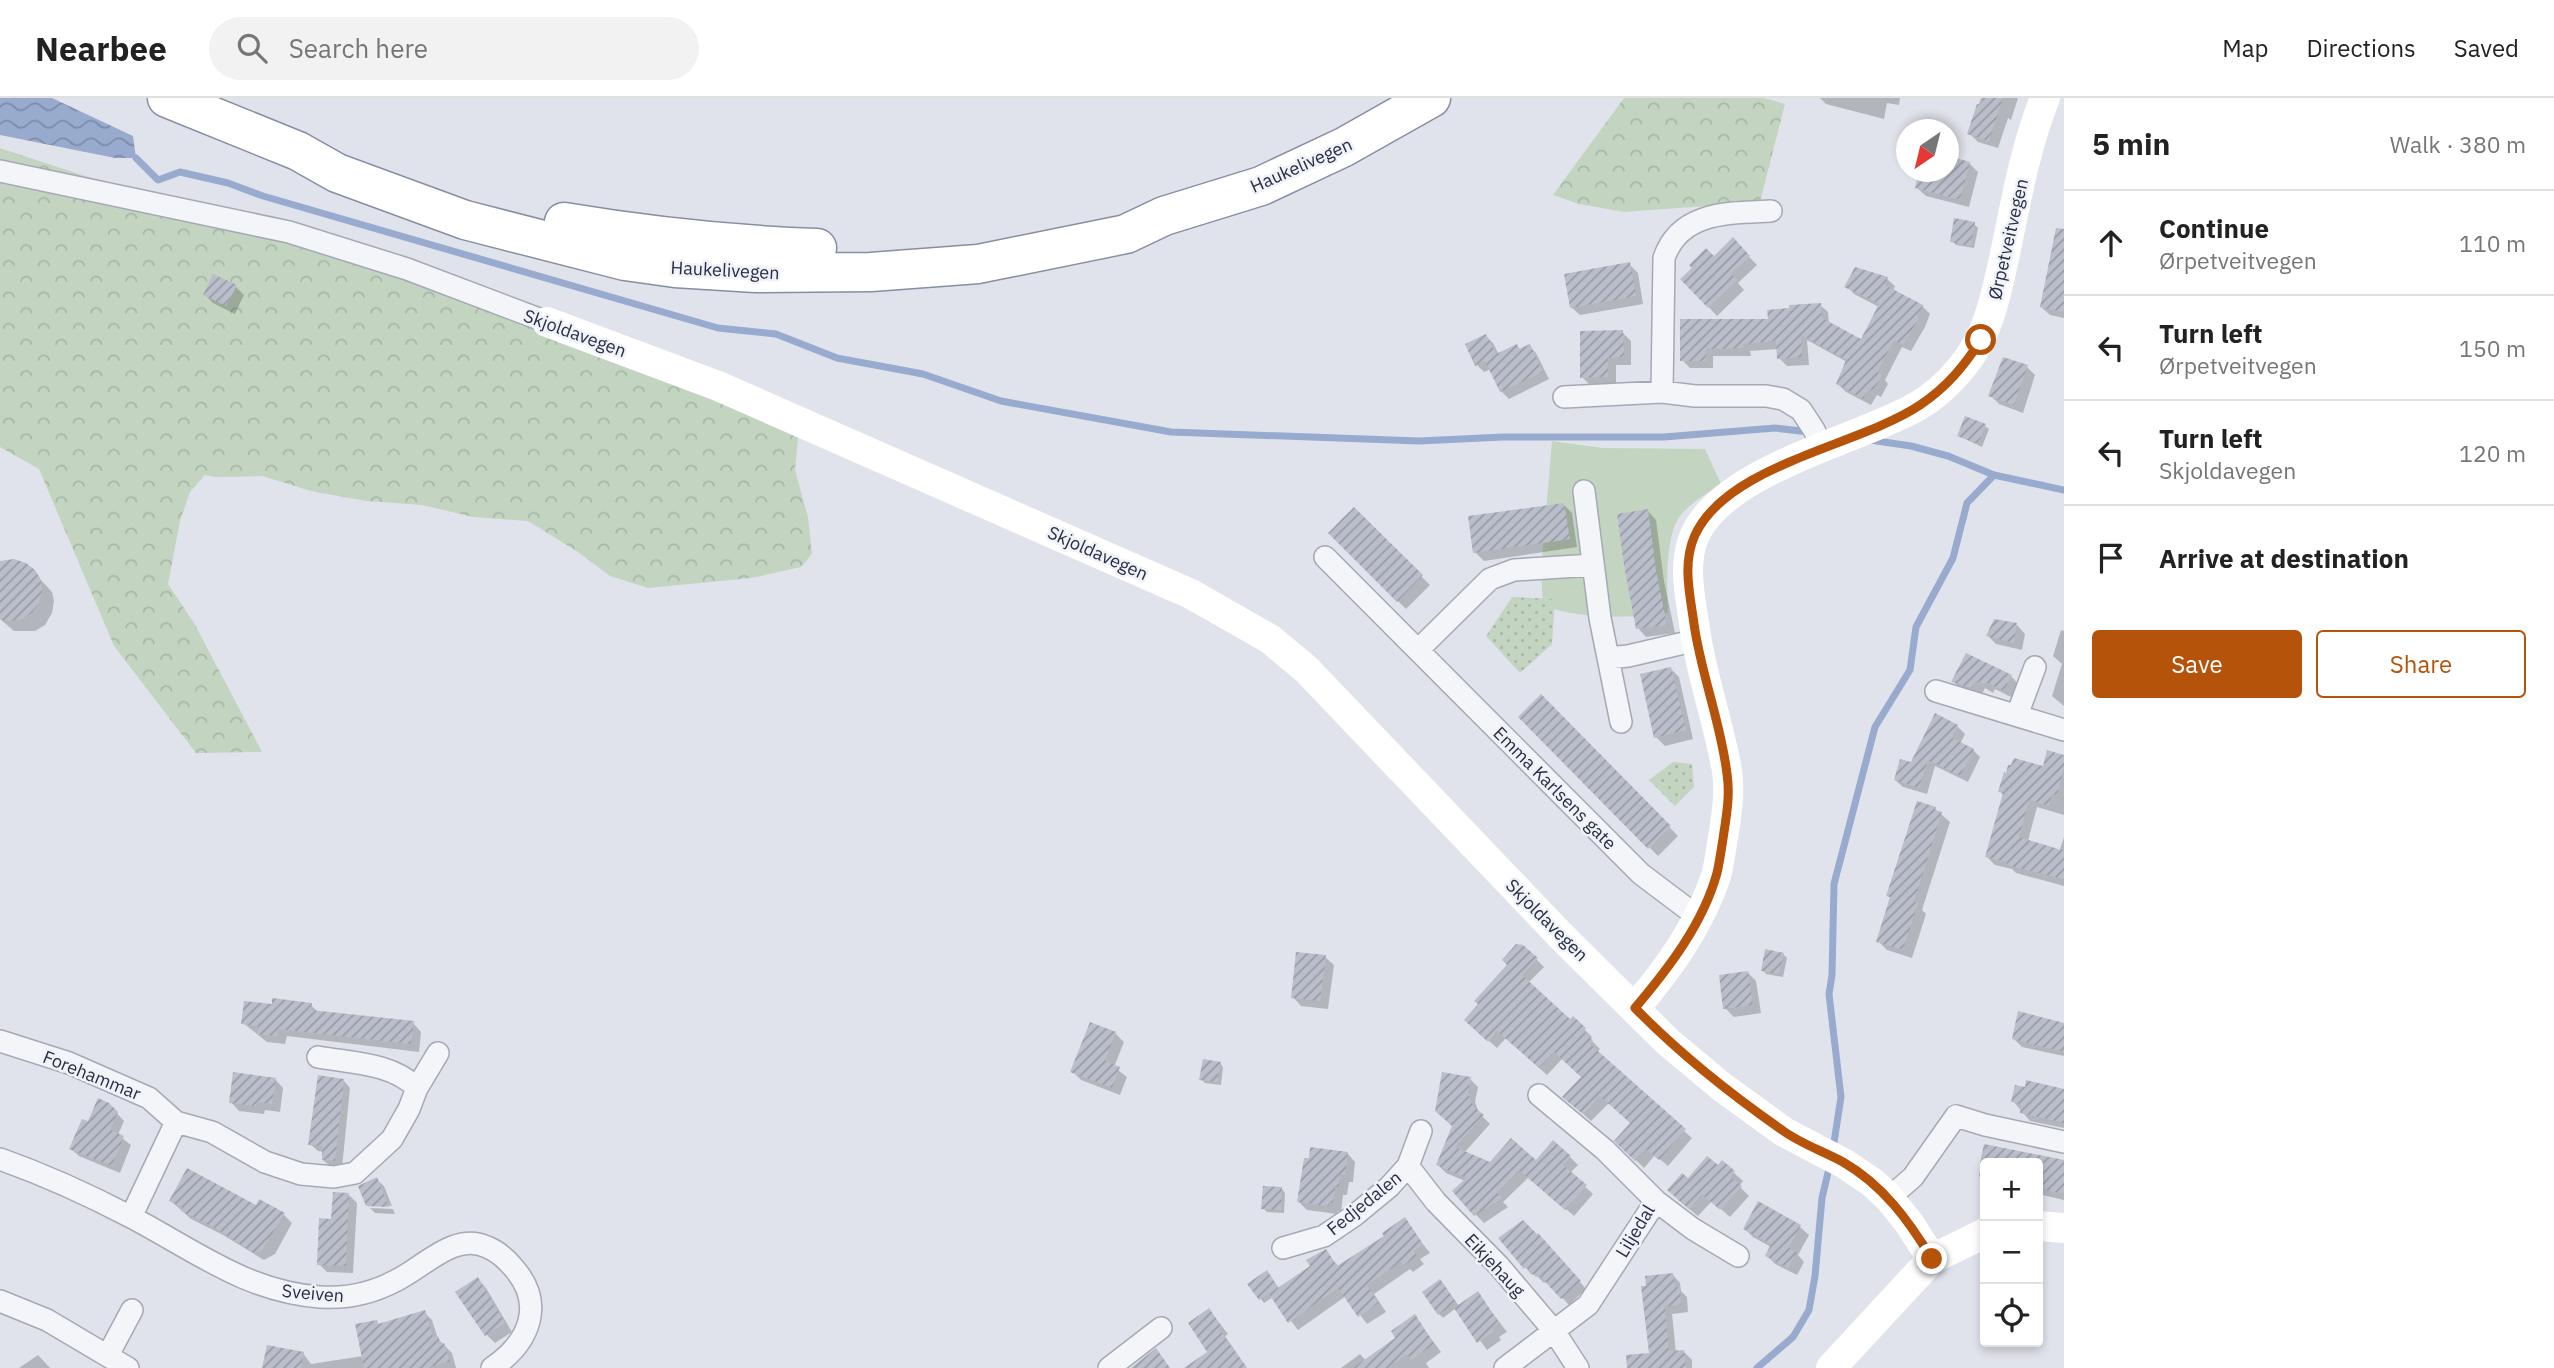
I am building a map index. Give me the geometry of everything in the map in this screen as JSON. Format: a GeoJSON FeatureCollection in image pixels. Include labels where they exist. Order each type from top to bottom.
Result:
{"type":"FeatureCollection","features":[{"type":"Feature","properties":{"kind":"highway","name":"Haukelivegen"},"geometry":{"type":"LineString","coordinates":[[167,98],[298,151],[339,158],[397,178],[531,216],[671,238],[760,246],[870,250],[977,245],[1042,237],[1120,219],[1164,216],[1261,186],[1344,147],[1431,98]]}},
{"type":"Feature","properties":{"kind":"street","name":"Ørpetveitvegen"},"geometry":{"type":"LineString","coordinates":[[1635,1008],[1670,965],[1698,917],[1716,874],[1728,792],[1720,737],[1696,640],[1687,569],[1695,536],[1715,507],[1746,484],[1919,406],[1946,386],[1970,356],[1981,340],[1993,307],[2032,131],[2045,98]]}},
{"type":"Feature","properties":{"kind":"street","name":"Skjoldavegen"},"geometry":{"type":"LineString","coordinates":[[0,171],[289,232],[407,268],[718,386],[1191,594],[1270,639],[1307,670],[1532,906],[1668,1042],[1722,1087],[1801,1142],[1859,1172],[1889,1198],[1917,1234],[1932,1259]]}},
{"type":"Feature","properties":{"kind":"street"},"geometry":{"type":"LineString","coordinates":[[1662,392],[1664,258],[1675,236],[1687,225],[1721,213],[1771,211]]}},
{"type":"Feature","properties":{"kind":"street"},"geometry":{"type":"LineString","coordinates":[[1564,397],[1662,392],[1783,399],[1801,410],[1823,448]]}},
{"type":"Feature","properties":{"kind":"street"},"geometry":{"type":"LineString","coordinates":[[1584,491],[1593,565],[1621,722]]}},
{"type":"Feature","properties":{"kind":"street","name":"Emma Karlsens gate"},"geometry":{"type":"LineString","coordinates":[[1325,557],[1641,874],[1698,917]]}},
{"type":"Feature","properties":{"kind":"street"},"geometry":{"type":"LineString","coordinates":[[1418,650],[1481,586],[1502,573],[1593,565]]}},
{"type":"Feature","properties":{"kind":"street"},"geometry":{"type":"LineString","coordinates":[[1608,658],[1696,640]]}},
{"type":"Feature","properties":{"kind":"street"},"geometry":{"type":"LineString","coordinates":[[2017,715],[2035,667]]}},
{"type":"Feature","properties":{"kind":"street"},"geometry":{"type":"LineString","coordinates":[[1936,691],[2064,730]]}},
{"type":"Feature","properties":{"kind":"street","name":"Forehammar"},"geometry":{"type":"LineString","coordinates":[[0,1041],[69,1063],[149,1098],[176,1122],[212,1132],[265,1162],[301,1174],[334,1177],[355,1172],[392,1139],[417,1088],[438,1054]]}},
{"type":"Feature","properties":{"kind":"street"},"geometry":{"type":"LineString","coordinates":[[318,1057],[385,1068],[406,1077],[417,1088]]}},
{"type":"Feature","properties":{"kind":"street","name":"Liljedal"},"geometry":{"type":"LineString","coordinates":[[1505,1368],[1588,1305],[1656,1201],[1605,1150],[1539,1095]]}},
{"type":"Feature","properties":{"kind":"street"},"geometry":{"type":"LineString","coordinates":[[1889,1198],[1913,1177],[1956,1116],[2064,1142]]}},
{"type":"Feature","properties":{"kind":"street"},"geometry":{"type":"LineString","coordinates":[[131,1217],[176,1122]]}},
{"type":"Feature","properties":{"kind":"street","name":"Fedjedalen"},"geometry":{"type":"LineString","coordinates":[[1283,1248],[1324,1236],[1381,1194],[1408,1166],[1421,1131]]}},
{"type":"Feature","properties":{"kind":"street","name":"Sveiven"},"geometry":{"type":"LineString","coordinates":[[0,1159],[131,1217],[227,1271],[273,1290],[321,1297],[357,1296],[396,1281],[455,1245],[474,1242],[489,1247],[505,1258],[523,1278],[533,1304],[519,1343],[504,1360],[492,1368]]}},
{"type":"Feature","properties":{"kind":"street","name":"Eikjehaug"},"geometry":{"type":"LineString","coordinates":[[1408,1166],[1436,1202],[1499,1266],[1553,1331],[1578,1368]]}},
{"type":"Feature","properties":{"kind":"street"},"geometry":{"type":"LineString","coordinates":[[1656,1201],[1738,1256]]}},
{"type":"Feature","properties":{"kind":"street"},"geometry":{"type":"LineString","coordinates":[[2043,1226],[2064,1228]]}},
{"type":"Feature","properties":{"kind":"street"},"geometry":{"type":"LineString","coordinates":[[1831,1368],[1932,1259],[1980,1235]]}},
{"type":"Feature","properties":{"kind":"street"},"geometry":{"type":"LineString","coordinates":[[0,1301],[47,1320],[128,1368]]}},
{"type":"Feature","properties":{"kind":"street"},"geometry":{"type":"LineString","coordinates":[[108,1355],[132,1310]]}},
{"type":"Feature","properties":{"kind":"street"},"geometry":{"type":"LineString","coordinates":[[1109,1368],[1161,1328]]}},
{"type":"Feature","properties":{"kind":"green space"},"geometry":{"type":"Polygon","coordinates":[[[1624,98],[1764,98],[1785,104],[1760,202],[1624,212],[1579,204],[1553,195],[1624,98]]]}},
{"type":"Feature","properties":{"kind":"green space"},"geometry":{"type":"Polygon","coordinates":[[[0,148],[85,176],[181,201],[399,274],[460,301],[799,426],[795,470],[808,517],[812,554],[801,567],[751,578],[648,588],[610,576],[578,552],[528,521],[473,517],[422,505],[366,501],[311,491],[262,476],[205,475],[190,492],[180,521],[168,584],[194,623],[262,752],[196,753],[114,646],[39,469],[0,447],[0,148]]]}},
{"type":"Feature","properties":{"kind":"green space"},"geometry":{"type":"Polygon","coordinates":[[[1552,441],[1602,448],[1705,449],[1721,484],[1687,509],[1674,528],[1668,565],[1668,613],[1621,617],[1588,615],[1543,605],[1541,571],[1552,441]]]}},
{"type":"Feature","properties":{"kind":"green space"},"geometry":{"type":"Polygon","coordinates":[[[1512,597],[1555,599],[1552,644],[1520,673],[1486,636],[1512,597]]]}},
{"type":"Feature","properties":{"kind":"green space"},"geometry":{"type":"Polygon","coordinates":[[[1673,762],[1692,764],[1694,787],[1675,806],[1649,780],[1673,762]]]}},
{"type":"Feature","properties":{"kind":"water"},"geometry":{"type":"Polygon","coordinates":[[[0,98],[52,98],[133,136],[136,158],[115,158],[0,135],[0,98]]]}},
{"type":"Feature","properties":{"kind":"building"},"geometry":{"type":"Polygon","coordinates":[[[1983,98],[2003,98],[1989,141],[1967,134],[1977,104],[1981,105],[1983,98]]]}},
{"type":"Feature","properties":{"kind":"building"},"geometry":{"type":"Polygon","coordinates":[[[1959,159],[1970,162],[1960,200],[1915,188],[1916,182],[1959,182],[1959,159]]]}},
{"type":"Feature","properties":{"kind":"building"},"geometry":{"type":"Polygon","coordinates":[[[1954,218],[1975,222],[1971,246],[1950,242],[1954,218]]]}},
{"type":"Feature","properties":{"kind":"building"},"geometry":{"type":"Polygon","coordinates":[[[2056,228],[2064,229],[2064,312],[2040,307],[2056,228]]]}},
{"type":"Feature","properties":{"kind":"building"},"geometry":{"type":"Polygon","coordinates":[[[1733,237],[1750,256],[1731,274],[1737,280],[1708,308],[1680,279],[1692,268],[1689,265],[1706,248],[1714,256],[1733,237]]]}},
{"type":"Feature","properties":{"kind":"building"},"geometry":{"type":"Polygon","coordinates":[[[1630,262],[1636,296],[1570,308],[1564,274],[1630,262]]]}},
{"type":"Feature","properties":{"kind":"building"},"geometry":{"type":"Polygon","coordinates":[[[1855,267],[1888,277],[1885,285],[1923,305],[1917,317],[1919,318],[1903,345],[1894,340],[1877,372],[1882,375],[1873,391],[1869,388],[1863,399],[1836,384],[1846,360],[1801,335],[1802,357],[1777,359],[1776,341],[1743,344],[1743,348],[1706,349],[1706,361],[1680,361],[1680,319],[1768,319],[1767,310],[1789,308],[1789,305],[1821,303],[1822,318],[1861,339],[1879,304],[1844,287],[1855,267]]]}},
{"type":"Feature","properties":{"kind":"building"},"geometry":{"type":"Polygon","coordinates":[[[213,274],[237,285],[226,306],[203,295],[213,274]]]}},
{"type":"Feature","properties":{"kind":"building"},"geometry":{"type":"Polygon","coordinates":[[[1623,330],[1624,357],[1608,358],[1608,377],[1580,378],[1580,331],[1623,330]]]}},
{"type":"Feature","properties":{"kind":"building"},"geometry":{"type":"Polygon","coordinates":[[[1486,334],[1496,354],[1517,344],[1519,349],[1530,344],[1543,372],[1500,392],[1485,361],[1475,366],[1465,344],[1486,334]]]}},
{"type":"Feature","properties":{"kind":"building"},"geometry":{"type":"Polygon","coordinates":[[[2003,357],[2028,365],[2014,405],[1988,396],[2003,357]]]}},
{"type":"Feature","properties":{"kind":"building"},"geometry":{"type":"Polygon","coordinates":[[[1965,416],[1986,424],[1978,444],[1957,436],[1965,416]]]}},
{"type":"Feature","properties":{"kind":"building"},"geometry":{"type":"Polygon","coordinates":[[[1564,503],[1570,539],[1473,553],[1468,516],[1564,503]]]}},
{"type":"Feature","properties":{"kind":"building"},"geometry":{"type":"Polygon","coordinates":[[[1354,507],[1423,575],[1397,602],[1328,533],[1354,507]]]}},
{"type":"Feature","properties":{"kind":"building"},"geometry":{"type":"Polygon","coordinates":[[[1648,509],[1656,571],[1667,625],[1636,629],[1617,514],[1648,509]]]}},
{"type":"Feature","properties":{"kind":"building"},"geometry":{"type":"Polygon","coordinates":[[[14,559],[35,570],[40,578],[42,591],[38,605],[32,613],[22,619],[9,621],[0,619],[0,561],[14,559]]]}},
{"type":"Feature","properties":{"kind":"building"},"geometry":{"type":"Polygon","coordinates":[[[1994,619],[2017,623],[2014,643],[1986,636],[1994,619]]]}},
{"type":"Feature","properties":{"kind":"building"},"geometry":{"type":"Polygon","coordinates":[[[1966,653],[2012,675],[2004,691],[1986,682],[1985,685],[1976,681],[1972,688],[1951,682],[1966,653]]]}},
{"type":"Feature","properties":{"kind":"building"},"geometry":{"type":"Polygon","coordinates":[[[1671,667],[1686,730],[1654,738],[1640,674],[1671,667]]]}},
{"type":"Feature","properties":{"kind":"building"},"geometry":{"type":"Polygon","coordinates":[[[1541,694],[1671,826],[1648,849],[1518,717],[1541,694]]]}},
{"type":"Feature","properties":{"kind":"building"},"geometry":{"type":"Polygon","coordinates":[[[1935,713],[1958,725],[1952,738],[1974,749],[1960,776],[1928,760],[1919,788],[1894,780],[1900,759],[1911,762],[1935,713]]]}},
{"type":"Feature","properties":{"kind":"building"},"geometry":{"type":"Polygon","coordinates":[[[2047,750],[2064,755],[2064,768],[2057,795],[2052,794],[2049,806],[2029,800],[2019,837],[2064,851],[2064,879],[1985,857],[2003,793],[1998,792],[2008,765],[2011,765],[2014,758],[2043,766],[2047,750]]]}},
{"type":"Feature","properties":{"kind":"building"},"geometry":{"type":"Polygon","coordinates":[[[1917,801],[1936,807],[1935,810],[1942,812],[1914,902],[1918,903],[1903,950],[1876,942],[1890,897],[1886,896],[1917,801]]]}},
{"type":"Feature","properties":{"kind":"building"},"geometry":{"type":"Polygon","coordinates":[[[1516,944],[1523,945],[1538,958],[1522,975],[1570,1019],[1573,1016],[1586,1028],[1583,1031],[1593,1040],[1590,1044],[1686,1129],[1659,1160],[1646,1149],[1635,1161],[1614,1141],[1630,1123],[1600,1096],[1583,1114],[1562,1097],[1581,1077],[1554,1052],[1539,1068],[1497,1031],[1488,1042],[1464,1020],[1478,1004],[1474,1001],[1507,965],[1502,960],[1516,944]]]}},
{"type":"Feature","properties":{"kind":"building"},"geometry":{"type":"Polygon","coordinates":[[[1765,949],[1784,953],[1779,974],[1761,971],[1765,949]]]}},
{"type":"Feature","properties":{"kind":"building"},"geometry":{"type":"Polygon","coordinates":[[[1296,952],[1326,955],[1320,1001],[1291,998],[1296,952]]]}},
{"type":"Feature","properties":{"kind":"building"},"geometry":{"type":"Polygon","coordinates":[[[1748,971],[1753,1005],[1723,1009],[1719,975],[1748,971]]]}},
{"type":"Feature","properties":{"kind":"building"},"geometry":{"type":"Polygon","coordinates":[[[272,998],[312,1003],[311,1010],[414,1021],[411,1044],[278,1029],[277,1036],[257,1034],[258,1026],[241,1024],[244,1001],[272,1004],[272,998]]]}},
{"type":"Feature","properties":{"kind":"building"},"geometry":{"type":"Polygon","coordinates":[[[2018,1011],[2064,1023],[2064,1052],[2012,1039],[2018,1011]]]}},
{"type":"Feature","properties":{"kind":"building"},"geometry":{"type":"Polygon","coordinates":[[[1090,1022],[1116,1032],[1105,1061],[1120,1067],[1112,1088],[1070,1072],[1090,1022]]]}},
{"type":"Feature","properties":{"kind":"building"},"geometry":{"type":"Polygon","coordinates":[[[1203,1059],[1221,1062],[1217,1082],[1199,1080],[1203,1059]]]}},
{"type":"Feature","properties":{"kind":"building"},"geometry":{"type":"Polygon","coordinates":[[[233,1072],[276,1078],[272,1104],[257,1102],[256,1106],[229,1103],[233,1072]]]}},
{"type":"Feature","properties":{"kind":"building"},"geometry":{"type":"Polygon","coordinates":[[[1442,1072],[1471,1077],[1468,1093],[1472,1105],[1484,1115],[1455,1147],[1490,1162],[1511,1138],[1536,1160],[1553,1140],[1571,1156],[1563,1165],[1587,1185],[1565,1210],[1520,1171],[1497,1193],[1502,1198],[1474,1216],[1452,1191],[1466,1178],[1436,1165],[1452,1126],[1435,1111],[1442,1072]]]}},
{"type":"Feature","properties":{"kind":"building"},"geometry":{"type":"Polygon","coordinates":[[[318,1075],[344,1079],[335,1161],[322,1160],[322,1146],[308,1145],[318,1075]]]}},
{"type":"Feature","properties":{"kind":"building"},"geometry":{"type":"Polygon","coordinates":[[[2026,1080],[2064,1089],[2064,1123],[2020,1113],[2021,1104],[2011,1102],[2015,1085],[2025,1087],[2026,1080]]]}},
{"type":"Feature","properties":{"kind":"building"},"geometry":{"type":"Polygon","coordinates":[[[98,1098],[109,1103],[118,1112],[110,1130],[124,1136],[112,1166],[69,1149],[82,1119],[88,1121],[98,1098]]]}},
{"type":"Feature","properties":{"kind":"building"},"geometry":{"type":"Polygon","coordinates":[[[1984,1144],[2064,1160],[2064,1194],[2043,1189],[2043,1158],[1981,1158],[1984,1144]]]}},
{"type":"Feature","properties":{"kind":"building"},"geometry":{"type":"Polygon","coordinates":[[[1310,1147],[1348,1152],[1345,1175],[1340,1174],[1339,1187],[1335,1187],[1333,1203],[1329,1206],[1297,1202],[1304,1158],[1309,1158],[1310,1147]]]}},
{"type":"Feature","properties":{"kind":"building"},"geometry":{"type":"Polygon","coordinates":[[[1707,1156],[1718,1165],[1722,1160],[1735,1171],[1731,1177],[1742,1186],[1720,1210],[1702,1194],[1689,1209],[1667,1190],[1682,1173],[1688,1178],[1707,1156]]]}},
{"type":"Feature","properties":{"kind":"building"},"geometry":{"type":"Polygon","coordinates":[[[187,1168],[256,1205],[259,1199],[285,1213],[262,1250],[254,1253],[181,1211],[183,1208],[169,1201],[187,1168]]]}},
{"type":"Feature","properties":{"kind":"building"},"geometry":{"type":"Polygon","coordinates":[[[377,1177],[389,1207],[366,1206],[358,1186],[377,1177]]]}},
{"type":"Feature","properties":{"kind":"building"},"geometry":{"type":"Polygon","coordinates":[[[1263,1186],[1282,1187],[1281,1210],[1261,1209],[1263,1186]]]}},
{"type":"Feature","properties":{"kind":"building"},"geometry":{"type":"Polygon","coordinates":[[[333,1192],[349,1193],[346,1266],[317,1265],[319,1218],[331,1219],[333,1192]]]}},
{"type":"Feature","properties":{"kind":"building"},"geometry":{"type":"Polygon","coordinates":[[[1758,1201],[1801,1225],[1789,1248],[1797,1252],[1788,1268],[1765,1256],[1771,1244],[1743,1229],[1758,1201]]]}},
{"type":"Feature","properties":{"kind":"building"},"geometry":{"type":"Polygon","coordinates":[[[1405,1217],[1423,1244],[1414,1251],[1417,1256],[1404,1265],[1401,1262],[1367,1285],[1379,1303],[1358,1317],[1338,1288],[1288,1323],[1269,1294],[1310,1266],[1306,1260],[1326,1249],[1337,1266],[1384,1236],[1382,1233],[1405,1217]]]}},
{"type":"Feature","properties":{"kind":"building"},"geometry":{"type":"Polygon","coordinates":[[[1523,1220],[1581,1281],[1561,1299],[1539,1275],[1536,1277],[1526,1267],[1524,1269],[1498,1238],[1523,1220]]]}},
{"type":"Feature","properties":{"kind":"building"},"geometry":{"type":"Polygon","coordinates":[[[1267,1270],[1278,1287],[1259,1300],[1247,1284],[1267,1270]]]}},
{"type":"Feature","properties":{"kind":"building"},"geometry":{"type":"Polygon","coordinates":[[[1673,1273],[1675,1287],[1680,1287],[1681,1305],[1665,1307],[1669,1351],[1684,1350],[1686,1368],[1627,1368],[1626,1355],[1649,1353],[1641,1286],[1646,1286],[1645,1276],[1673,1273]]]}},
{"type":"Feature","properties":{"kind":"building"},"geometry":{"type":"Polygon","coordinates":[[[478,1277],[505,1323],[485,1336],[455,1292],[478,1277]]]}},
{"type":"Feature","properties":{"kind":"building"},"geometry":{"type":"Polygon","coordinates":[[[1440,1279],[1456,1302],[1438,1315],[1422,1292],[1440,1279]]]}},
{"type":"Feature","properties":{"kind":"building"},"geometry":{"type":"Polygon","coordinates":[[[1478,1291],[1499,1323],[1492,1328],[1494,1331],[1477,1343],[1454,1308],[1478,1291]]]}},
{"type":"Feature","properties":{"kind":"building"},"geometry":{"type":"Polygon","coordinates":[[[1209,1308],[1222,1327],[1219,1329],[1247,1368],[1184,1368],[1207,1352],[1188,1323],[1209,1308]]]}},
{"type":"Feature","properties":{"kind":"building"},"geometry":{"type":"Polygon","coordinates":[[[425,1310],[433,1337],[438,1336],[441,1344],[444,1343],[450,1361],[427,1368],[364,1368],[355,1324],[377,1320],[378,1324],[425,1310]]]}},
{"type":"Feature","properties":{"kind":"building"},"geometry":{"type":"Polygon","coordinates":[[[1415,1314],[1434,1344],[1411,1360],[1407,1354],[1388,1368],[1353,1368],[1395,1338],[1391,1331],[1415,1314]]]}},
{"type":"Feature","properties":{"kind":"building"},"geometry":{"type":"Polygon","coordinates":[[[267,1345],[304,1352],[301,1368],[262,1368],[267,1345]]]}},
{"type":"Feature","properties":{"kind":"building"},"geometry":{"type":"Polygon","coordinates":[[[1156,1348],[1170,1368],[1131,1368],[1156,1348]]]}},
{"type":"Feature","properties":{"kind":"waterway"},"geometry":{"type":"LineString","coordinates":[[136,158],[158,180],[180,172],[228,183],[263,196],[718,328],[776,334],[837,358],[923,374],[1001,401],[1171,432],[1419,441],[1503,437],[1664,437],[1775,428],[1809,432]]}},
{"type":"Feature","properties":{"kind":"waterway"},"geometry":{"type":"LineString","coordinates":[[1870,440],[1911,446],[1948,456],[1994,475],[2064,490]]}},
{"type":"Feature","properties":{"kind":"waterway"},"geometry":{"type":"LineString","coordinates":[[1833,1149],[1841,1097],[1829,994],[1832,975],[1834,884],[1875,727],[1910,670],[1916,627],[1953,558],[1967,503],[1994,475]]}},
{"type":"Feature","properties":{"kind":"waterway"},"geometry":{"type":"LineString","coordinates":[[1757,1368],[1793,1337],[1809,1310],[1822,1198],[1830,1164]]}},
{"type":"Feature","properties":{"kind":"route"},"geometry":{"type":"LineString","coordinates":[[1932,1259],[1909,1223],[1873,1183],[1859,1172],[1784,1132],[1722,1087],[1668,1042],[1635,1008],[1663,975],[1684,944],[1704,906],[1716,874],[1727,812],[1727,774],[1696,640],[1687,569],[1695,536],[1715,507],[1746,484],[1919,406],[1946,386],[1965,365],[1981,340]]}}]}
